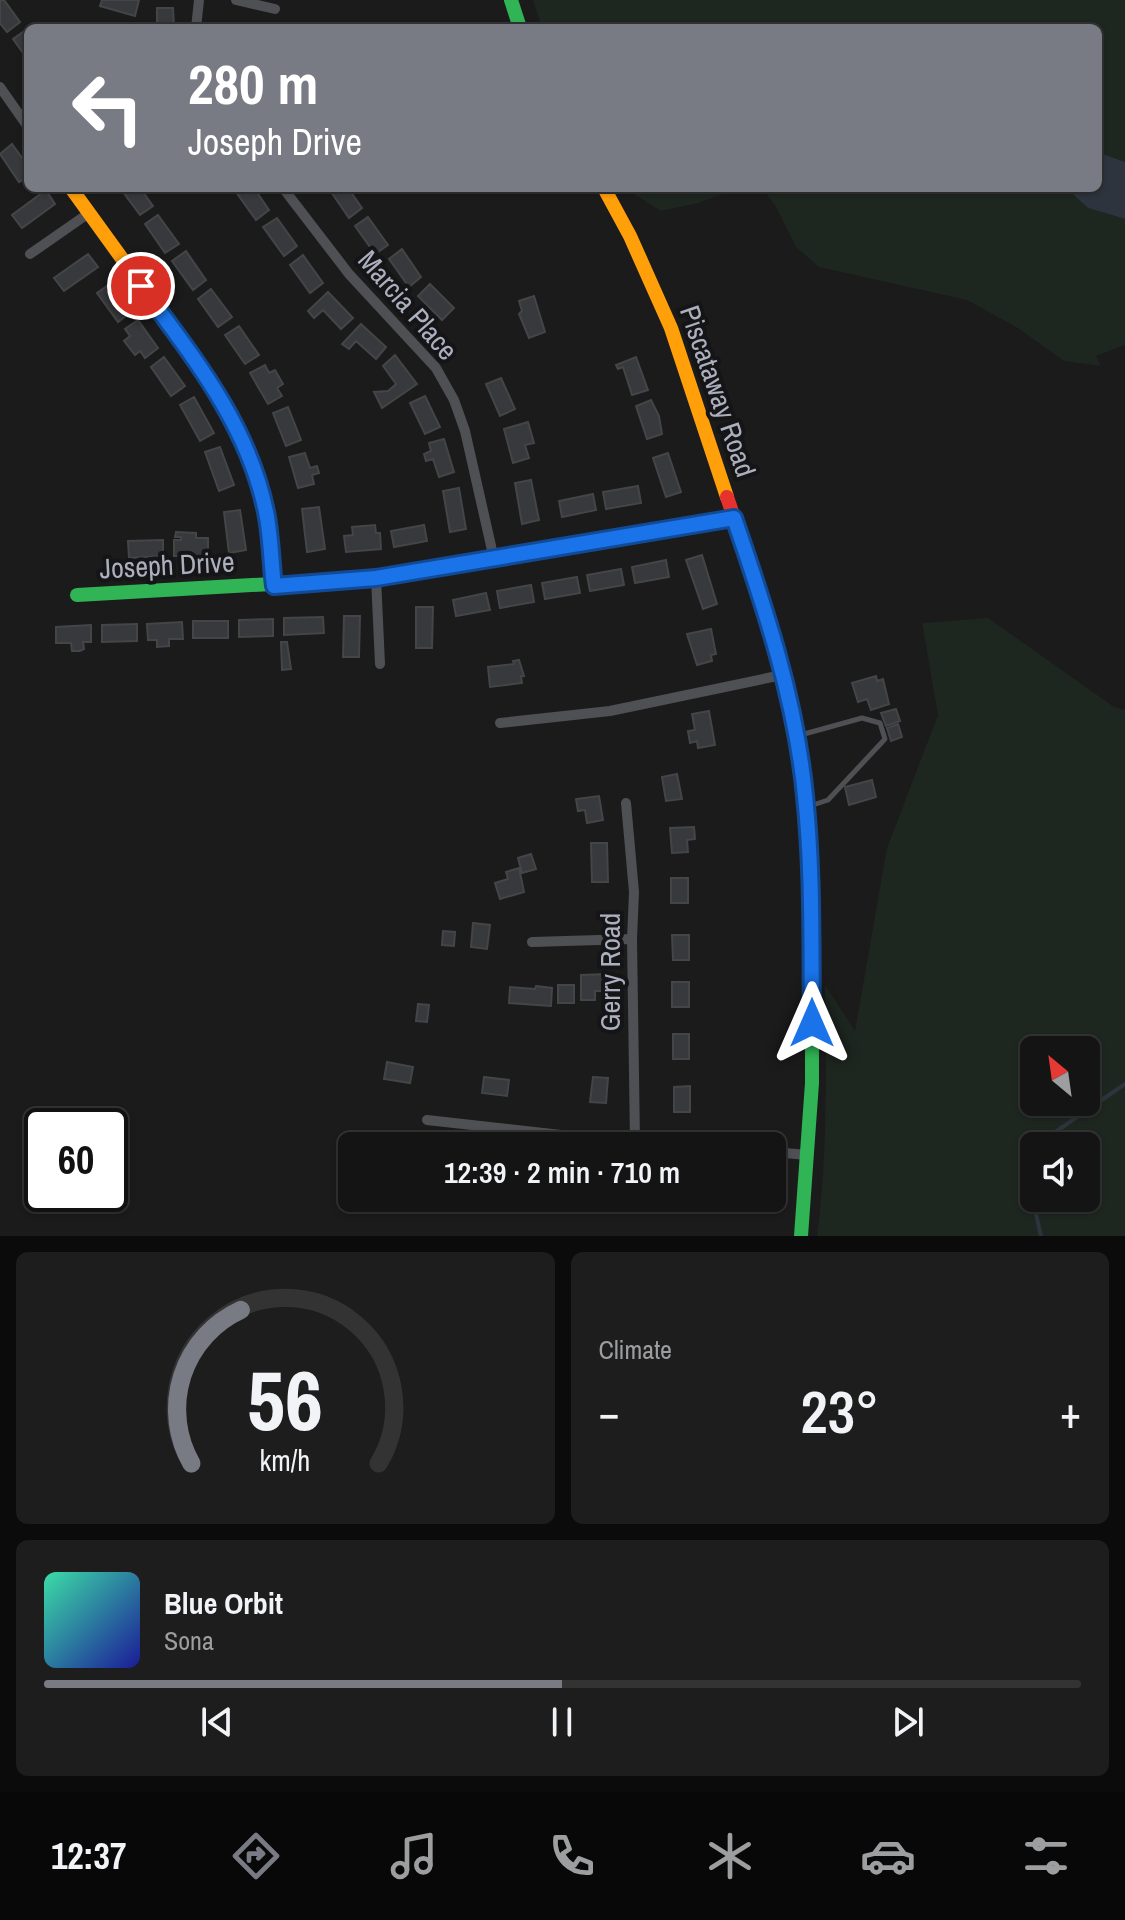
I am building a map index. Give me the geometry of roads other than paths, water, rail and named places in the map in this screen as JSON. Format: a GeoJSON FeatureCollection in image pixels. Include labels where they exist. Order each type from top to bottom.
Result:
{"type":"FeatureCollection","features":[{"type":"Feature","properties":{"kind":"street"},"geometry":{"type":"LineString","coordinates":[[196,24],[199,0]]}},
{"type":"Feature","properties":{"kind":"street"},"geometry":{"type":"LineString","coordinates":[[236,0],[275,9]]}},
{"type":"Feature","properties":{"kind":"street"},"geometry":{"type":"LineString","coordinates":[[511,0],[519,24]]}},
{"type":"Feature","properties":{"kind":"street"},"geometry":{"type":"LineString","coordinates":[[0,87],[24,121]]}},
{"type":"Feature","properties":{"kind":"street"},"geometry":{"type":"LineString","coordinates":[[74,192],[212,383],[236,426],[253,464],[266,513],[274,586]]}},
{"type":"Feature","properties":{"kind":"street","name":"Marcia Place"},"geometry":{"type":"LineString","coordinates":[[286,192],[349,274],[436,368],[454,400],[465,431],[494,559]]}},
{"type":"Feature","properties":{"kind":"street","name":"Piscataway Road"},"geometry":{"type":"LineString","coordinates":[[606,192],[630,236],[671,328],[770,624],[796,736],[812,884],[812,1083],[801,1236]]}},
{"type":"Feature","properties":{"kind":"street"},"geometry":{"type":"LineString","coordinates":[[30,254],[89,213]]}},
{"type":"Feature","properties":{"kind":"street","name":"Joseph Drive"},"geometry":{"type":"LineString","coordinates":[[77,595],[376,578],[734,518]]}},
{"type":"Feature","properties":{"kind":"street"},"geometry":{"type":"LineString","coordinates":[[376,578],[380,664]]}},
{"type":"Feature","properties":{"kind":"street"},"geometry":{"type":"LineString","coordinates":[[500,723],[610,711],[782,675]]}},
{"type":"Feature","properties":{"kind":"street","name":"Gerry Road"},"geometry":{"type":"LineString","coordinates":[[626,803],[634,892],[635,1132]]}},
{"type":"Feature","properties":{"kind":"street"},"geometry":{"type":"LineString","coordinates":[[532,942],[632,939]]}},
{"type":"Feature","properties":{"kind":"street"},"geometry":{"type":"LineString","coordinates":[[427,1120],[540,1132]]}},
{"type":"Feature","properties":{"kind":"street"},"geometry":{"type":"LineString","coordinates":[[786,1153],[808,1155]]}},
{"type":"Feature","properties":{"kind":"lane"},"geometry":{"type":"LineString","coordinates":[[796,736],[862,718],[880,723],[885,733],[885,739],[828,800],[806,807]]}},
{"type":"Feature","properties":{"kind":"waterway"},"geometry":{"type":"LineString","coordinates":[[1055,1132],[1125,1084]]}},
{"type":"Feature","properties":{"kind":"waterway"},"geometry":{"type":"LineString","coordinates":[[1036,1212],[1041,1236]]}}]}
